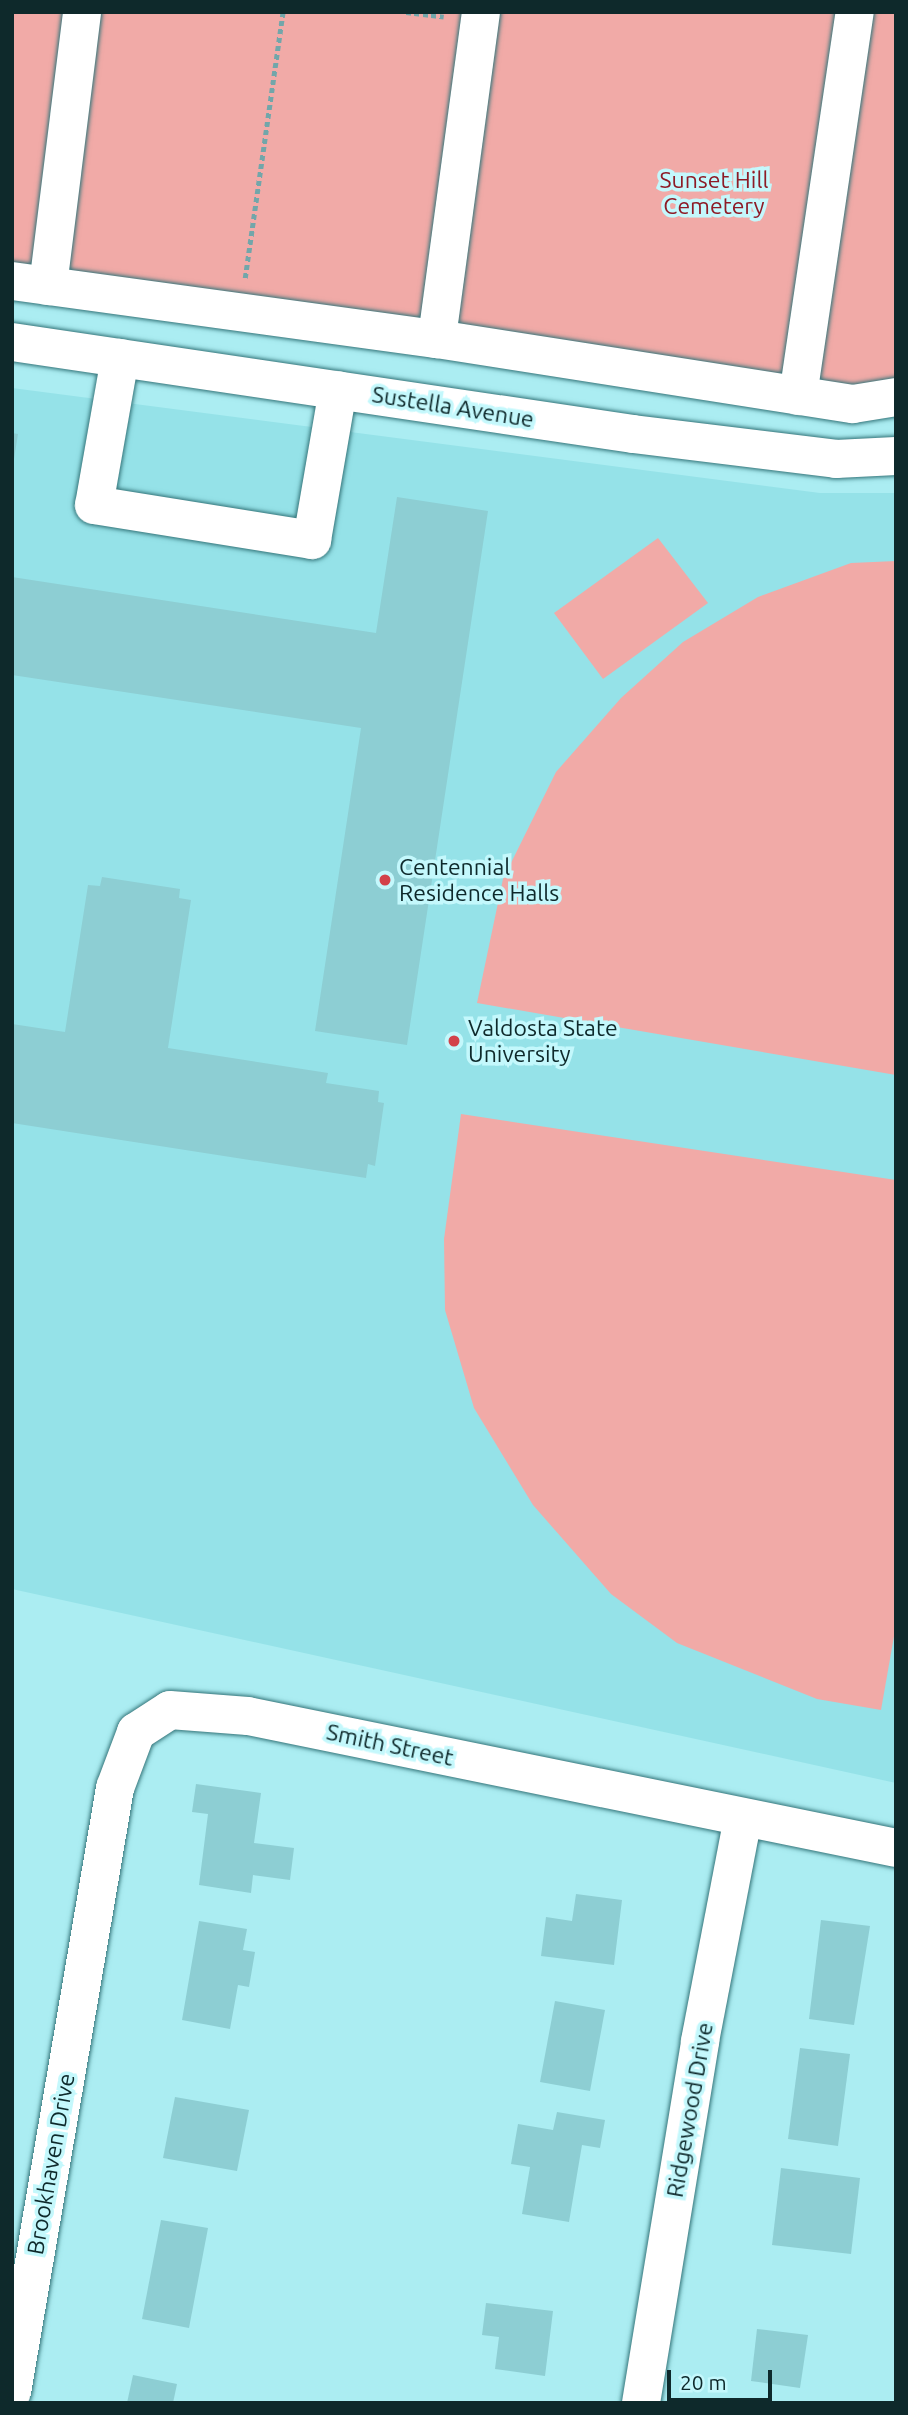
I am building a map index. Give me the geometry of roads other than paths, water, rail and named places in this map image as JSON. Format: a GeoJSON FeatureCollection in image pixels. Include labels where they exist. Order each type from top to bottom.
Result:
{"type":"FeatureCollection","features":[{"type":"Feature","properties":{"kind":"street"},"geometry":{"type":"LineString","coordinates":[[82,12],[30,283],[437,339],[853,404],[896,397]]}},
{"type":"Feature","properties":{"kind":"street"},"geometry":{"type":"LineString","coordinates":[[437,339],[481,12]]}},
{"type":"Feature","properties":{"kind":"street"},"geometry":{"type":"LineString","coordinates":[[798,396],[855,12]]}},
{"type":"Feature","properties":{"kind":"street","name":"Sustella Avenue"},"geometry":{"type":"LineString","coordinates":[[12,342],[822,457],[896,456]]}},
{"type":"Feature","properties":{"kind":"street"},"geometry":{"type":"LineString","coordinates":[[120,358],[94,505],[312,540],[338,390]]}},
{"type":"Feature","properties":{"kind":"street","name":"Smith Street"},"geometry":{"type":"LineString","coordinates":[[83,1977],[121,1763],[136,1732],[170,1710],[248,1716],[896,1848]]}},
{"type":"Feature","properties":{"kind":"street","name":"Ridgewood Drive"},"geometry":{"type":"LineString","coordinates":[[641,2403],[701,2041],[743,1818]]}},
{"type":"Feature","properties":{"kind":"street","name":"Brookhaven Drive"},"geometry":{"type":"LineString","coordinates":[[12,2392],[83,1977]]}},
{"type":"Feature","properties":{"kind":"place","name":"Centennial Residence Halls"},"geometry":{"type":"Point","coordinates":[385,880]}},
{"type":"Feature","properties":{"kind":"place","name":"Valdosta State University"},"geometry":{"type":"Point","coordinates":[454,1041]}},
{"type":"Feature","properties":{"kind":"park label","name":"Sunset Hill Cemetery"},"geometry":{"type":"Point","coordinates":[714,193]}}]}
